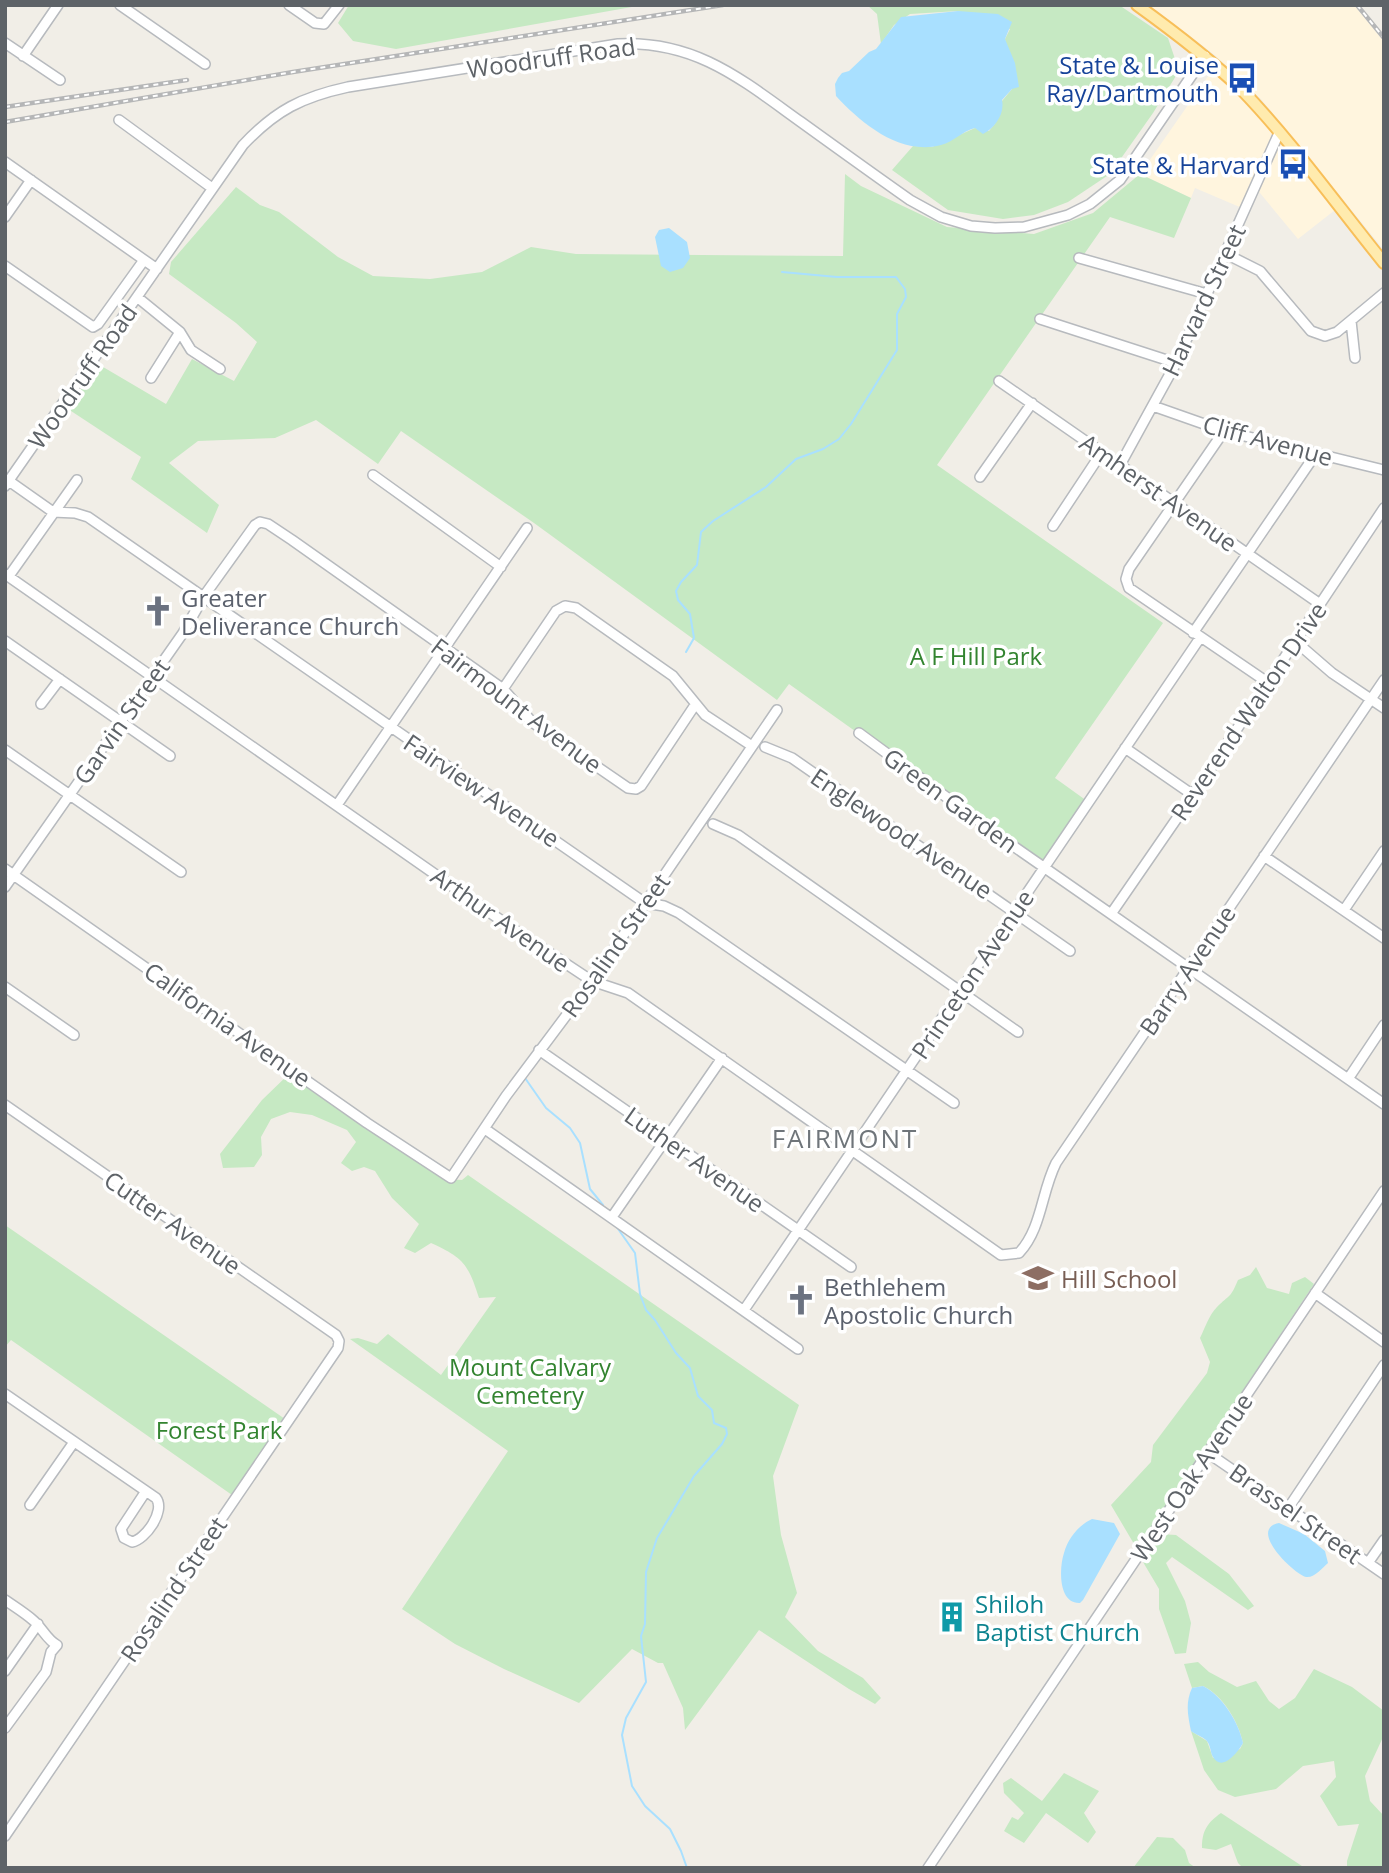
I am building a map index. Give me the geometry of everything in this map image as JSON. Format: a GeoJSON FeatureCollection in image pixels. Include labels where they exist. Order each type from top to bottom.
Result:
{"type":"FeatureCollection","features":[{"type":"Feature","properties":{"kind":"main road"},"geometry":{"type":"LineString","coordinates":[[1136,5],[1205,56],[1241,90],[1279,132],[1384,263]]}},
{"type":"Feature","properties":{"kind":"street"},"geometry":{"type":"LineString","coordinates":[[23,56],[58,5]]}},
{"type":"Feature","properties":{"kind":"street"},"geometry":{"type":"LineString","coordinates":[[120,5],[205,64]]}},
{"type":"Feature","properties":{"kind":"street"},"geometry":{"type":"LineString","coordinates":[[289,5],[315,23],[324,24],[339,5]]}},
{"type":"Feature","properties":{"kind":"street"},"geometry":{"type":"LineString","coordinates":[[5,43],[60,80]]}},
{"type":"Feature","properties":{"kind":"street","name":"Woodruff Road"},"geometry":{"type":"LineString","coordinates":[[8,479],[243,145],[272,117],[289,106],[316,95],[362,84],[618,44],[639,43],[678,49],[734,74],[910,200],[941,217],[971,226],[1024,227],[1046,222],[1090,204],[1120,180],[1205,56]]}},
{"type":"Feature","properties":{"kind":"street"},"geometry":{"type":"LineString","coordinates":[[119,120],[212,188]]}},
{"type":"Feature","properties":{"kind":"street","name":"Harvard Street"},"geometry":{"type":"LineString","coordinates":[[1120,464],[1176,363],[1279,132]]}},
{"type":"Feature","properties":{"kind":"street"},"geometry":{"type":"LineString","coordinates":[[5,162],[157,269]]}},
{"type":"Feature","properties":{"kind":"street"},"geometry":{"type":"LineString","coordinates":[[5,217],[31,180]]}},
{"type":"Feature","properties":{"kind":"street"},"geometry":{"type":"LineString","coordinates":[[1224,253],[1260,271],[1311,331],[1325,336],[1338,332],[1384,293]]}},
{"type":"Feature","properties":{"kind":"street"},"geometry":{"type":"LineString","coordinates":[[1079,258],[1207,294]]}},
{"type":"Feature","properties":{"kind":"street","name":"Woodruff Road"},"geometry":{"type":"LineString","coordinates":[[5,266],[93,327],[98,324],[144,260]]}},
{"type":"Feature","properties":{"kind":"street"},"geometry":{"type":"LineString","coordinates":[[137,297],[180,332],[191,350],[220,369]]}},
{"type":"Feature","properties":{"kind":"street"},"geometry":{"type":"LineString","coordinates":[[1040,319],[1176,363]]}},
{"type":"Feature","properties":{"kind":"street"},"geometry":{"type":"LineString","coordinates":[[1352,321],[1355,358]]}},
{"type":"Feature","properties":{"kind":"street"},"geometry":{"type":"LineString","coordinates":[[151,378],[180,332]]}},
{"type":"Feature","properties":{"kind":"street","name":"Amherst Avenue"},"geometry":{"type":"LineString","coordinates":[[999,381],[1320,604]]}},
{"type":"Feature","properties":{"kind":"street"},"geometry":{"type":"LineString","coordinates":[[980,477],[1032,403]]}},
{"type":"Feature","properties":{"kind":"street","name":"Cliff Avenue"},"geometry":{"type":"LineString","coordinates":[[1153,406],[1224,431],[1315,456],[1384,470]]}},
{"type":"Feature","properties":{"kind":"street"},"geometry":{"type":"LineString","coordinates":[[1224,431],[1129,569],[1126,579],[1129,588],[1267,682]]}},
{"type":"Feature","properties":{"kind":"street"},"geometry":{"type":"LineString","coordinates":[[1053,526],[1102,452]]}},
{"type":"Feature","properties":{"kind":"street","name":"Princeton Avenue"},"geometry":{"type":"LineString","coordinates":[[744,1310],[1125,748],[1247,554],[1315,456]]}},
{"type":"Feature","properties":{"kind":"street"},"geometry":{"type":"LineString","coordinates":[[373,475],[501,567]]}},
{"type":"Feature","properties":{"kind":"street","name":"Fairview Avenue"},"geometry":{"type":"LineString","coordinates":[[8,479],[53,512],[75,513],[88,517],[645,903],[664,906],[680,913],[954,1103]]}},
{"type":"Feature","properties":{"kind":"street"},"geometry":{"type":"LineString","coordinates":[[7,575],[77,480]]}},
{"type":"Feature","properties":{"kind":"street","name":"Reverend Walton Drive"},"geometry":{"type":"LineString","coordinates":[[1111,914],[1384,508]]}},
{"type":"Feature","properties":{"kind":"street","name":"Garvin Street"},"geometry":{"type":"LineString","coordinates":[[5,887],[10,872],[70,796],[183,634],[204,596],[260,522]]}},
{"type":"Feature","properties":{"kind":"street","name":"Fairmount Avenue"},"geometry":{"type":"LineString","coordinates":[[260,522],[268,524],[503,689],[532,722],[628,788],[636,789],[695,705]]}},
{"type":"Feature","properties":{"kind":"street"},"geometry":{"type":"LineString","coordinates":[[337,805],[527,528]]}},
{"type":"Feature","properties":{"kind":"street","name":"Arthur Avenue"},"geometry":{"type":"LineString","coordinates":[[7,575],[592,981],[628,993],[1001,1255]]}},
{"type":"Feature","properties":{"kind":"street"},"geometry":{"type":"LineString","coordinates":[[503,689],[556,611],[565,606],[576,608],[673,676],[705,715],[752,746]]}},
{"type":"Feature","properties":{"kind":"street"},"geometry":{"type":"LineString","coordinates":[[5,641],[170,756]]}},
{"type":"Feature","properties":{"kind":"street"},"geometry":{"type":"LineString","coordinates":[[1295,641],[1332,673],[1384,708]]}},
{"type":"Feature","properties":{"kind":"street"},"geometry":{"type":"LineString","coordinates":[[41,704],[60,679]]}},
{"type":"Feature","properties":{"kind":"street","name":"Barry Avenue"},"geometry":{"type":"LineString","coordinates":[[1001,1255],[1019,1253],[1029,1241],[1036,1228],[1048,1179],[1056,1163],[1384,680]]}},
{"type":"Feature","properties":{"kind":"street","name":"Rosalind Street"},"geometry":{"type":"LineString","coordinates":[[451,1178],[539,1050],[592,981],[777,710]]}},
{"type":"Feature","properties":{"kind":"street","name":"Green Garden"},"geometry":{"type":"LineString","coordinates":[[859,733],[1043,867],[1384,1104]]}},
{"type":"Feature","properties":{"kind":"street","name":"Englewood Avenue"},"geometry":{"type":"LineString","coordinates":[[765,747],[792,758],[1070,951]]}},
{"type":"Feature","properties":{"kind":"street"},"geometry":{"type":"LineString","coordinates":[[1125,748],[1193,795]]}},
{"type":"Feature","properties":{"kind":"street"},"geometry":{"type":"LineString","coordinates":[[6,752],[181,872]]}},
{"type":"Feature","properties":{"kind":"street"},"geometry":{"type":"LineString","coordinates":[[713,824],[737,835],[1018,1032]]}},
{"type":"Feature","properties":{"kind":"street"},"geometry":{"type":"LineString","coordinates":[[1344,910],[1384,851]]}},
{"type":"Feature","properties":{"kind":"street"},"geometry":{"type":"LineString","coordinates":[[1264,856],[1384,938]]}},
{"type":"Feature","properties":{"kind":"street","name":"California Avenue"},"geometry":{"type":"LineString","coordinates":[[10,872],[368,1123],[451,1178]]}},
{"type":"Feature","properties":{"kind":"street"},"geometry":{"type":"LineString","coordinates":[[5,987],[74,1035]]}},
{"type":"Feature","properties":{"kind":"street"},"geometry":{"type":"LineString","coordinates":[[1348,1079],[1384,1025]]}},
{"type":"Feature","properties":{"kind":"street","name":"Luther Avenue"},"geometry":{"type":"LineString","coordinates":[[539,1050],[851,1267]]}},
{"type":"Feature","properties":{"kind":"street"},"geometry":{"type":"LineString","coordinates":[[612,1217],[722,1058]]}},
{"type":"Feature","properties":{"kind":"street","name":"Cutter Avenue"},"geometry":{"type":"LineString","coordinates":[[5,1105],[336,1335],[339,1341]]}},
{"type":"Feature","properties":{"kind":"street"},"geometry":{"type":"LineString","coordinates":[[485,1129],[797,1349]]}},
{"type":"Feature","properties":{"kind":"street","name":"West Oak Avenue"},"geometry":{"type":"LineString","coordinates":[[928,1868],[1384,1191]]}},
{"type":"Feature","properties":{"kind":"street"},"geometry":{"type":"LineString","coordinates":[[1315,1293],[1384,1342]]}},
{"type":"Feature","properties":{"kind":"street","name":"Rosalind Street"},"geometry":{"type":"LineString","coordinates":[[5,1836],[338,1348],[339,1341]]}},
{"type":"Feature","properties":{"kind":"street"},"geometry":{"type":"LineString","coordinates":[[1289,1507],[1384,1365]]}},
{"type":"Feature","properties":{"kind":"street"},"geometry":{"type":"LineString","coordinates":[[5,1394],[146,1491],[160,1502],[160,1512],[142,1538],[132,1542],[124,1538],[121,1529],[146,1491]]}},
{"type":"Feature","properties":{"kind":"street"},"geometry":{"type":"LineString","coordinates":[[30,1505],[75,1442]]}},
{"type":"Feature","properties":{"kind":"street","name":"Brassel Street"},"geometry":{"type":"LineString","coordinates":[[1208,1452],[1384,1574]]}},
{"type":"Feature","properties":{"kind":"street"},"geometry":{"type":"LineString","coordinates":[[1368,1563],[1384,1540]]}},
{"type":"Feature","properties":{"kind":"street"},"geometry":{"type":"LineString","coordinates":[[5,1600],[38,1625],[50,1641],[57,1645],[51,1652],[46,1672],[5,1728]]}},
{"type":"Feature","properties":{"kind":"street"},"geometry":{"type":"LineString","coordinates":[[5,1671],[38,1625]]}},
{"type":"Feature","properties":{"kind":"shaded area"},"geometry":{"type":"Polygon","coordinates":[[[1149,5],[1354,5],[1384,42],[1384,250],[1261,99],[1216,56],[1149,5]]]}},
{"type":"Feature","properties":{"kind":"shaded area"},"geometry":{"type":"Polygon","coordinates":[[[1213,69],[1238,91],[1274,133],[1242,208],[1195,188],[1191,198],[1140,174],[1213,69]]]}},
{"type":"Feature","properties":{"kind":"shaded area"},"geometry":{"type":"Polygon","coordinates":[[[1276,136],[1335,210],[1298,239],[1255,187],[1276,136]]]}},
{"type":"Feature","properties":{"kind":"green space"},"geometry":{"type":"Polygon","coordinates":[[[349,5],[643,5],[396,49],[353,41],[338,23],[349,5]]]}},
{"type":"Feature","properties":{"kind":"green space"},"geometry":{"type":"Polygon","coordinates":[[[867,5],[1119,5],[1168,38],[1179,71],[1110,174],[1068,202],[1034,215],[1003,219],[948,210],[892,170],[913,146],[932,147],[975,128],[989,131],[998,117],[1002,101],[1012,89],[1005,39],[1010,29],[958,11],[910,14],[894,25],[881,44],[877,14],[867,5]]]}},
{"type":"Feature","properties":{"kind":"green space","name":"A F Hill Park"},"geometry":{"type":"Polygon","coordinates":[[[845,174],[861,186],[947,227],[1034,234],[1093,213],[1140,174],[1191,198],[1174,238],[1110,217],[937,465],[1163,623],[1055,778],[1087,801],[1043,865],[789,684],[777,700],[534,523],[401,431],[378,464],[316,420],[275,438],[198,441],[169,463],[219,505],[207,533],[131,479],[141,457],[68,409],[98,364],[166,404],[192,359],[234,381],[257,342],[236,323],[169,274],[171,262],[236,187],[260,205],[279,212],[338,257],[373,276],[430,279],[482,272],[531,247],[576,254],[843,256],[845,174]]]}},
{"type":"Feature","properties":{"kind":"green space","name":"Mount Calvary Cemetery"},"geometry":{"type":"Polygon","coordinates":[[[291,1072],[446,1179],[462,1180],[468,1175],[799,1405],[773,1476],[781,1535],[797,1593],[785,1617],[818,1651],[863,1678],[881,1698],[875,1704],[759,1630],[685,1730],[683,1708],[663,1663],[632,1649],[579,1703],[455,1644],[402,1609],[508,1451],[350,1339],[358,1338],[377,1344],[388,1334],[441,1375],[496,1297],[479,1298],[472,1277],[463,1263],[442,1248],[431,1243],[415,1253],[404,1248],[419,1224],[392,1198],[375,1171],[364,1167],[352,1171],[341,1163],[356,1142],[347,1130],[312,1115],[290,1112],[271,1119],[261,1137],[262,1155],[254,1167],[223,1168],[220,1154],[262,1100],[291,1072]]]}},
{"type":"Feature","properties":{"kind":"green space","name":"Forest Park"},"geometry":{"type":"Polygon","coordinates":[[[5,1225],[285,1419],[232,1495],[11,1340],[5,1347],[5,1225]]]}},
{"type":"Feature","properties":{"kind":"green space"},"geometry":{"type":"Polygon","coordinates":[[[1256,1267],[1267,1288],[1289,1294],[1292,1283],[1305,1277],[1314,1284],[1137,1549],[1111,1505],[1151,1462],[1153,1445],[1207,1373],[1210,1362],[1200,1338],[1212,1314],[1231,1293],[1238,1280],[1250,1275],[1256,1267]]]}},
{"type":"Feature","properties":{"kind":"green space"},"geometry":{"type":"Polygon","coordinates":[[[1160,1534],[1176,1535],[1229,1574],[1254,1606],[1248,1610],[1172,1557],[1166,1563],[1185,1601],[1191,1623],[1186,1653],[1175,1654],[1159,1609],[1159,1589],[1143,1562],[1160,1534]]]}},
{"type":"Feature","properties":{"kind":"green space"},"geometry":{"type":"Polygon","coordinates":[[[1198,1662],[1209,1672],[1237,1687],[1256,1681],[1269,1701],[1279,1709],[1295,1698],[1314,1669],[1352,1687],[1384,1711],[1384,1735],[1365,1776],[1370,1801],[1384,1816],[1384,1868],[1347,1868],[1359,1824],[1338,1826],[1320,1796],[1336,1777],[1334,1761],[1303,1766],[1276,1789],[1235,1797],[1218,1790],[1204,1770],[1191,1731],[1207,1741],[1213,1758],[1240,1749],[1243,1743],[1234,1719],[1217,1696],[1203,1686],[1192,1688],[1184,1664],[1198,1662]]]}},
{"type":"Feature","properties":{"kind":"green space"},"geometry":{"type":"Polygon","coordinates":[[[1064,1773],[1099,1791],[1084,1813],[1096,1832],[1088,1843],[1046,1813],[1024,1843],[1004,1831],[1012,1817],[1018,1820],[1024,1813],[1004,1793],[1003,1783],[1011,1778],[1042,1801],[1064,1773]]]}},
{"type":"Feature","properties":{"kind":"green space"},"geometry":{"type":"Polygon","coordinates":[[[1221,1813],[1305,1868],[1243,1868],[1238,1863],[1231,1844],[1216,1850],[1202,1848],[1206,1828],[1221,1813]]]}},
{"type":"Feature","properties":{"kind":"green space"},"geometry":{"type":"Polygon","coordinates":[[[1157,1837],[1173,1838],[1185,1850],[1189,1863],[1196,1868],[1133,1868],[1157,1837]]]}},
{"type":"Feature","properties":{"kind":"water"},"geometry":{"type":"Polygon","coordinates":[[[958,11],[998,14],[1012,22],[1005,39],[1015,63],[1019,87],[1012,89],[1002,100],[1003,105],[995,124],[983,134],[975,128],[941,145],[911,146],[883,135],[869,126],[836,96],[835,84],[842,73],[849,71],[876,49],[901,17],[958,11]]]}},
{"type":"Feature","properties":{"kind":"water"},"geometry":{"type":"Polygon","coordinates":[[[669,228],[687,242],[690,258],[683,268],[670,272],[661,266],[655,237],[659,230],[669,228]]]}},
{"type":"Feature","properties":{"kind":"water"},"geometry":{"type":"Polygon","coordinates":[[[1092,1519],[1114,1523],[1120,1534],[1083,1600],[1080,1603],[1073,1602],[1064,1592],[1062,1559],[1071,1537],[1092,1519]]]}},
{"type":"Feature","properties":{"kind":"water"},"geometry":{"type":"Polygon","coordinates":[[[1279,1523],[1304,1534],[1325,1551],[1328,1563],[1309,1577],[1292,1568],[1270,1542],[1270,1527],[1279,1523]]]}},
{"type":"Feature","properties":{"kind":"water"},"geometry":{"type":"Polygon","coordinates":[[[1203,1686],[1223,1703],[1241,1735],[1241,1747],[1225,1762],[1217,1761],[1206,1740],[1191,1731],[1188,1699],[1192,1688],[1203,1686]]]}},
{"type":"Feature","properties":{"kind":"waterway"},"geometry":{"type":"LineString","coordinates":[[686,652],[694,638],[690,614],[678,600],[676,591],[697,565],[701,532],[713,521],[766,487],[796,459],[823,449],[839,439],[897,350],[897,314],[906,297],[905,289],[896,277],[837,277],[782,272]]}},
{"type":"Feature","properties":{"kind":"waterway"},"geometry":{"type":"LineString","coordinates":[[525,1078],[546,1108],[570,1128],[580,1143],[590,1189],[603,1205]]}},
{"type":"Feature","properties":{"kind":"waterway"},"geometry":{"type":"LineString","coordinates":[[616,1226],[635,1253],[640,1294],[646,1310],[690,1368],[698,1396],[712,1410],[714,1423],[726,1428],[727,1434],[722,1444],[694,1476],[657,1538],[646,1572],[645,1624],[641,1636],[646,1682],[626,1718],[622,1735],[632,1786],[645,1806],[670,1829],[687,1868]]}},
{"type":"Feature","properties":{"kind":"railway"},"geometry":{"type":"LineString","coordinates":[[5,122],[293,72],[723,5]]}},
{"type":"Feature","properties":{"kind":"railway"},"geometry":{"type":"LineString","coordinates":[[1357,5],[1384,38]]}},
{"type":"Feature","properties":{"kind":"railway"},"geometry":{"type":"LineString","coordinates":[[5,107],[187,80]]}},
{"type":"Feature","properties":{"kind":"place","name":"State & Louise Ray/Dartmouth"},"geometry":{"type":"Point","coordinates":[1242,78]}},
{"type":"Feature","properties":{"kind":"place","name":"State & Harvard"},"geometry":{"type":"Point","coordinates":[1293,164]}},
{"type":"Feature","properties":{"kind":"place","name":"Greater Deliverance Church"},"geometry":{"type":"Point","coordinates":[158,611]}},
{"type":"Feature","properties":{"kind":"place","name":"Hill School"},"geometry":{"type":"Point","coordinates":[1038,1278]}},
{"type":"Feature","properties":{"kind":"place","name":"Bethlehem Apostolic Church"},"geometry":{"type":"Point","coordinates":[801,1300]}},
{"type":"Feature","properties":{"kind":"place","name":"Shiloh Baptist Church"},"geometry":{"type":"Point","coordinates":[952,1617]}},
{"type":"Feature","properties":{"kind":"district","name":"FAIRMONT"},"geometry":{"type":"Point","coordinates":[845,1138]}}]}
